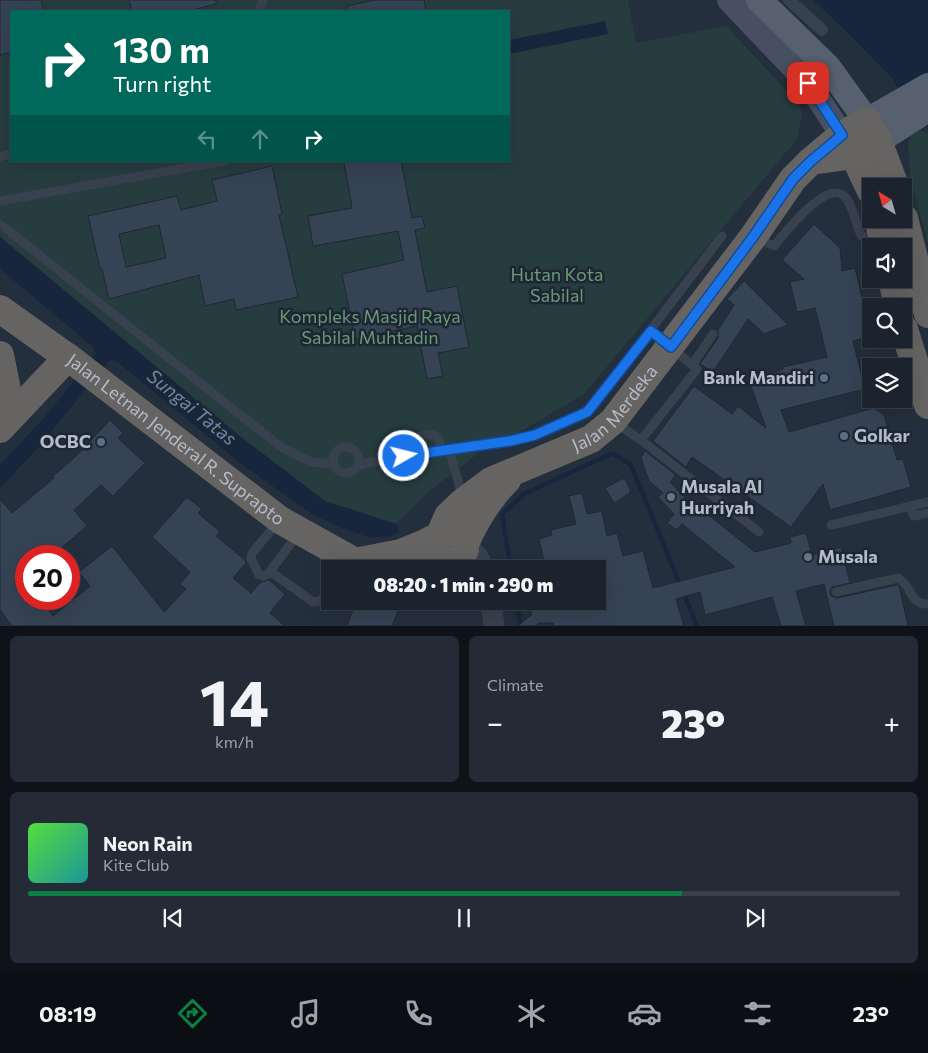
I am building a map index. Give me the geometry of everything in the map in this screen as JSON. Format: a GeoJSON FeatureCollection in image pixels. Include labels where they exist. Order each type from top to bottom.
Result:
{"type":"FeatureCollection","features":[{"type":"Feature","properties":{"kind":"highway","name":"Jalan Merdeka"},"geometry":{"type":"LineString","coordinates":[[440,535],[448,516],[490,481],[591,439],[624,429],[661,339],[763,241],[793,179],[811,161],[848,145],[872,131]]}},
{"type":"Feature","properties":{"kind":"highway"},"geometry":{"type":"LineString","coordinates":[[872,131],[893,178]]}},
{"type":"Feature","properties":{"kind":"highway"},"geometry":{"type":"LineString","coordinates":[[848,145],[864,178]]}},
{"type":"Feature","properties":{"kind":"highway"},"geometry":{"type":"LineString","coordinates":[[906,228],[928,314]]}},
{"type":"Feature","properties":{"kind":"highway","name":"Jalan Letnan Jenderal R. Suprapto"},"geometry":{"type":"LineString","coordinates":[[0,309],[81,366],[290,526],[348,560]]}},
{"type":"Feature","properties":{"kind":"highway"},"geometry":{"type":"LineString","coordinates":[[910,348],[928,405]]}},
{"type":"Feature","properties":{"kind":"highway"},"geometry":{"type":"LineString","coordinates":[[0,356],[6,422]]}},
{"type":"Feature","properties":{"kind":"highway"},"geometry":{"type":"LineString","coordinates":[[6,422],[81,366]]}},
{"type":"Feature","properties":{"kind":"highway"},"geometry":{"type":"LineString","coordinates":[[457,558],[472,527],[486,505],[502,484],[516,470]]}},
{"type":"Feature","properties":{"kind":"highway"},"geometry":{"type":"LineString","coordinates":[[362,560],[401,553],[448,531],[461,536],[457,558]]}},
{"type":"Feature","properties":{"kind":"main road"},"geometry":{"type":"LineString","coordinates":[[729,0],[808,83],[848,145]]}},
{"type":"Feature","properties":{"kind":"main road"},"geometry":{"type":"LineString","coordinates":[[759,0],[828,67],[872,131],[911,111],[928,86]]}},
{"type":"Feature","properties":{"kind":"street"},"geometry":{"type":"LineString","coordinates":[[790,0],[822,30]]}},
{"type":"Feature","properties":{"kind":"street"},"geometry":{"type":"LineString","coordinates":[[457,558],[478,557],[480,560]]}},
{"type":"Feature","properties":{"kind":"lane"},"geometry":{"type":"LineString","coordinates":[[0,201],[218,162]]}},
{"type":"Feature","properties":{"kind":"lane"},"geometry":{"type":"LineString","coordinates":[[763,241],[774,246],[788,229],[819,199],[837,193],[843,195],[848,201],[861,235],[882,234]]}},
{"type":"Feature","properties":{"kind":"lane"},"geometry":{"type":"LineString","coordinates":[[0,224],[280,447],[311,462],[334,464]]}},
{"type":"Feature","properties":{"kind":"lane"},"geometry":{"type":"LineString","coordinates":[[359,464],[510,441],[535,435],[587,412],[661,339],[722,236]]}},
{"type":"Feature","properties":{"kind":"lane"},"geometry":{"type":"LineString","coordinates":[[692,365],[713,334]]}},
{"type":"Feature","properties":{"kind":"lane"},"geometry":{"type":"LineString","coordinates":[[641,440],[697,369],[661,339]]}},
{"type":"Feature","properties":{"kind":"lane"},"geometry":{"type":"LineString","coordinates":[[624,429],[641,440],[759,532]]}},
{"type":"Feature","properties":{"kind":"lane"},"geometry":{"type":"LineString","coordinates":[[404,456],[404,446],[408,440],[430,435],[436,436],[445,450],[464,501]]}},
{"type":"Feature","properties":{"kind":"lane"},"geometry":{"type":"LineString","coordinates":[[342,447],[350,447],[357,452],[360,460],[353,471],[344,473],[336,469],[334,464],[334,456],[342,447]]}},
{"type":"Feature","properties":{"kind":"lane"},"geometry":{"type":"LineString","coordinates":[[831,525],[928,502]]}},
{"type":"Feature","properties":{"kind":"lane"},"geometry":{"type":"LineString","coordinates":[[910,506],[914,516],[928,513]]}},
{"type":"Feature","properties":{"kind":"lane"},"geometry":{"type":"LineString","coordinates":[[290,526],[270,571],[266,575],[259,576],[251,557],[254,550],[290,526]]}},
{"type":"Feature","properties":{"kind":"lane"},"geometry":{"type":"LineString","coordinates":[[270,571],[313,602],[321,600]]}},
{"type":"Feature","properties":{"kind":"lane"},"geometry":{"type":"LineString","coordinates":[[836,592],[898,578],[904,581],[920,604],[928,604]]}},
{"type":"Feature","properties":{"kind":"green space","name":"Kompleks Masjid Raya Sabilal Muhtadin"},"geometry":{"type":"Polygon","coordinates":[[[0,0],[628,0],[636,43],[726,26],[798,103],[802,113],[797,139],[584,394],[491,449],[484,449],[428,492],[396,524],[325,501],[241,437],[0,237],[0,0]]]}},
{"type":"Feature","properties":{"kind":"green space"},"geometry":{"type":"Polygon","coordinates":[[[915,125],[928,135],[928,244],[912,185],[912,178],[910,178],[908,143],[915,125]]]}},
{"type":"Feature","properties":{"kind":"water"},"geometry":{"type":"Polygon","coordinates":[[[813,0],[928,0],[928,126],[918,120],[892,78],[813,0]]]}},
{"type":"Feature","properties":{"kind":"water"},"geometry":{"type":"Polygon","coordinates":[[[605,21],[608,34],[510,54],[510,40],[605,21]]]}},
{"type":"Feature","properties":{"kind":"water","name":"Sungai Tatas"},"geometry":{"type":"Polygon","coordinates":[[[0,237],[241,437],[325,501],[396,524],[399,531],[389,537],[368,537],[344,529],[312,514],[244,466],[116,361],[112,360],[108,362],[36,450],[0,488],[0,465],[44,418],[96,353],[93,347],[0,269],[0,237]]]}},
{"type":"Feature","properties":{"kind":"building"},"geometry":{"type":"Polygon","coordinates":[[[0,0],[41,0],[44,10],[10,10],[10,52],[0,55],[0,0]]]}},
{"type":"Feature","properties":{"kind":"building"},"geometry":{"type":"Polygon","coordinates":[[[129,0],[216,0],[216,4],[193,10],[132,10],[129,0]]]}},
{"type":"Feature","properties":{"kind":"building"},"geometry":{"type":"Polygon","coordinates":[[[375,0],[424,0],[426,10],[347,10],[347,6],[375,0]]]}},
{"type":"Feature","properties":{"kind":"building"},"geometry":{"type":"Polygon","coordinates":[[[344,162],[401,162],[412,218],[422,216],[425,228],[415,230],[427,292],[457,286],[469,347],[438,353],[443,376],[427,379],[417,326],[355,339],[342,274],[404,260],[398,231],[313,246],[308,216],[352,208],[344,162]]]}},
{"type":"Feature","properties":{"kind":"building"},"geometry":{"type":"Polygon","coordinates":[[[272,166],[282,214],[279,215],[298,297],[236,310],[234,299],[205,306],[199,275],[109,299],[88,216],[177,196],[181,210],[217,201],[212,180],[272,166]],[[159,225],[119,234],[126,267],[166,258],[159,225]]]}},
{"type":"Feature","properties":{"kind":"building"},"geometry":{"type":"Polygon","coordinates":[[[814,224],[840,248],[842,271],[855,268],[862,298],[862,338],[853,341],[862,377],[862,390],[781,410],[789,432],[874,408],[884,415],[897,460],[903,459],[911,487],[830,510],[823,484],[791,527],[692,457],[686,467],[653,441],[694,386],[732,414],[738,406],[766,428],[749,381],[783,369],[783,367],[827,357],[815,308],[797,312],[790,282],[804,279],[782,260],[814,224]]]}},
{"type":"Feature","properties":{"kind":"building"},"geometry":{"type":"Polygon","coordinates":[[[744,281],[788,325],[764,334],[748,319],[713,372],[700,364],[718,338],[718,330],[734,305],[727,299],[744,281]]]}},
{"type":"Feature","properties":{"kind":"building"},"geometry":{"type":"Polygon","coordinates":[[[110,420],[123,433],[118,438],[145,463],[113,496],[101,485],[74,510],[87,526],[65,545],[15,545],[15,610],[48,610],[53,616],[60,610],[80,610],[80,594],[90,586],[80,571],[112,546],[164,612],[186,589],[180,584],[190,572],[152,537],[187,497],[202,509],[198,513],[220,532],[216,536],[245,560],[246,563],[233,578],[251,593],[261,582],[269,580],[285,594],[270,613],[285,626],[12,626],[0,610],[0,499],[12,513],[54,478],[52,477],[74,458],[110,420]]]}},
{"type":"Feature","properties":{"kind":"building"},"geometry":{"type":"Polygon","coordinates":[[[645,451],[676,475],[670,482],[686,499],[755,552],[791,543],[790,537],[806,533],[812,555],[841,547],[850,583],[832,587],[830,591],[831,596],[837,598],[897,585],[899,586],[908,626],[834,626],[824,584],[796,591],[806,626],[781,626],[772,597],[705,615],[700,592],[676,599],[684,626],[554,626],[553,623],[539,623],[535,626],[518,626],[532,614],[529,610],[606,610],[606,560],[544,560],[539,539],[552,535],[551,530],[576,524],[569,496],[582,493],[587,514],[602,511],[607,536],[617,533],[623,556],[643,551],[653,588],[735,567],[682,524],[677,530],[667,523],[674,514],[658,497],[663,493],[649,481],[641,458],[645,451]]]}},
{"type":"Feature","properties":{"kind":"building"},"geometry":{"type":"Polygon","coordinates":[[[624,478],[630,493],[614,503],[605,488],[624,478]]]}},
{"type":"Feature","properties":{"kind":"building"},"geometry":{"type":"Polygon","coordinates":[[[353,610],[398,610],[392,626],[347,626],[353,610]]]}},
{"type":"Feature","properties":{"kind":"waterway"},"geometry":{"type":"LineString","coordinates":[[510,560],[502,514],[524,494],[613,453],[631,465],[697,626]]}},
{"type":"Feature","properties":{"kind":"waterway"},"geometry":{"type":"LineString","coordinates":[[518,610],[520,626]]}},
{"type":"Feature","properties":{"kind":"place","name":"Bank Mandiri"},"geometry":{"type":"Point","coordinates":[824,378]}},
{"type":"Feature","properties":{"kind":"place","name":"Golkar"},"geometry":{"type":"Point","coordinates":[844,436]}},
{"type":"Feature","properties":{"kind":"place","name":"OCBC"},"geometry":{"type":"Point","coordinates":[101,442]}},
{"type":"Feature","properties":{"kind":"place","name":"Musala Al Hurriyah"},"geometry":{"type":"Point","coordinates":[671,497]}},
{"type":"Feature","properties":{"kind":"place","name":"Musala"},"geometry":{"type":"Point","coordinates":[808,557]}},
{"type":"Feature","properties":{"kind":"route"},"geometry":{"type":"LineString","coordinates":[[404,456],[510,441],[545,432],[587,412],[651,331],[671,347],[753,237],[793,179],[842,135],[808,83]]}},
{"type":"Feature","properties":{"kind":"park label","name":"Hutan Kota Sabilal"},"geometry":{"type":"Point","coordinates":[557,285]}}]}
